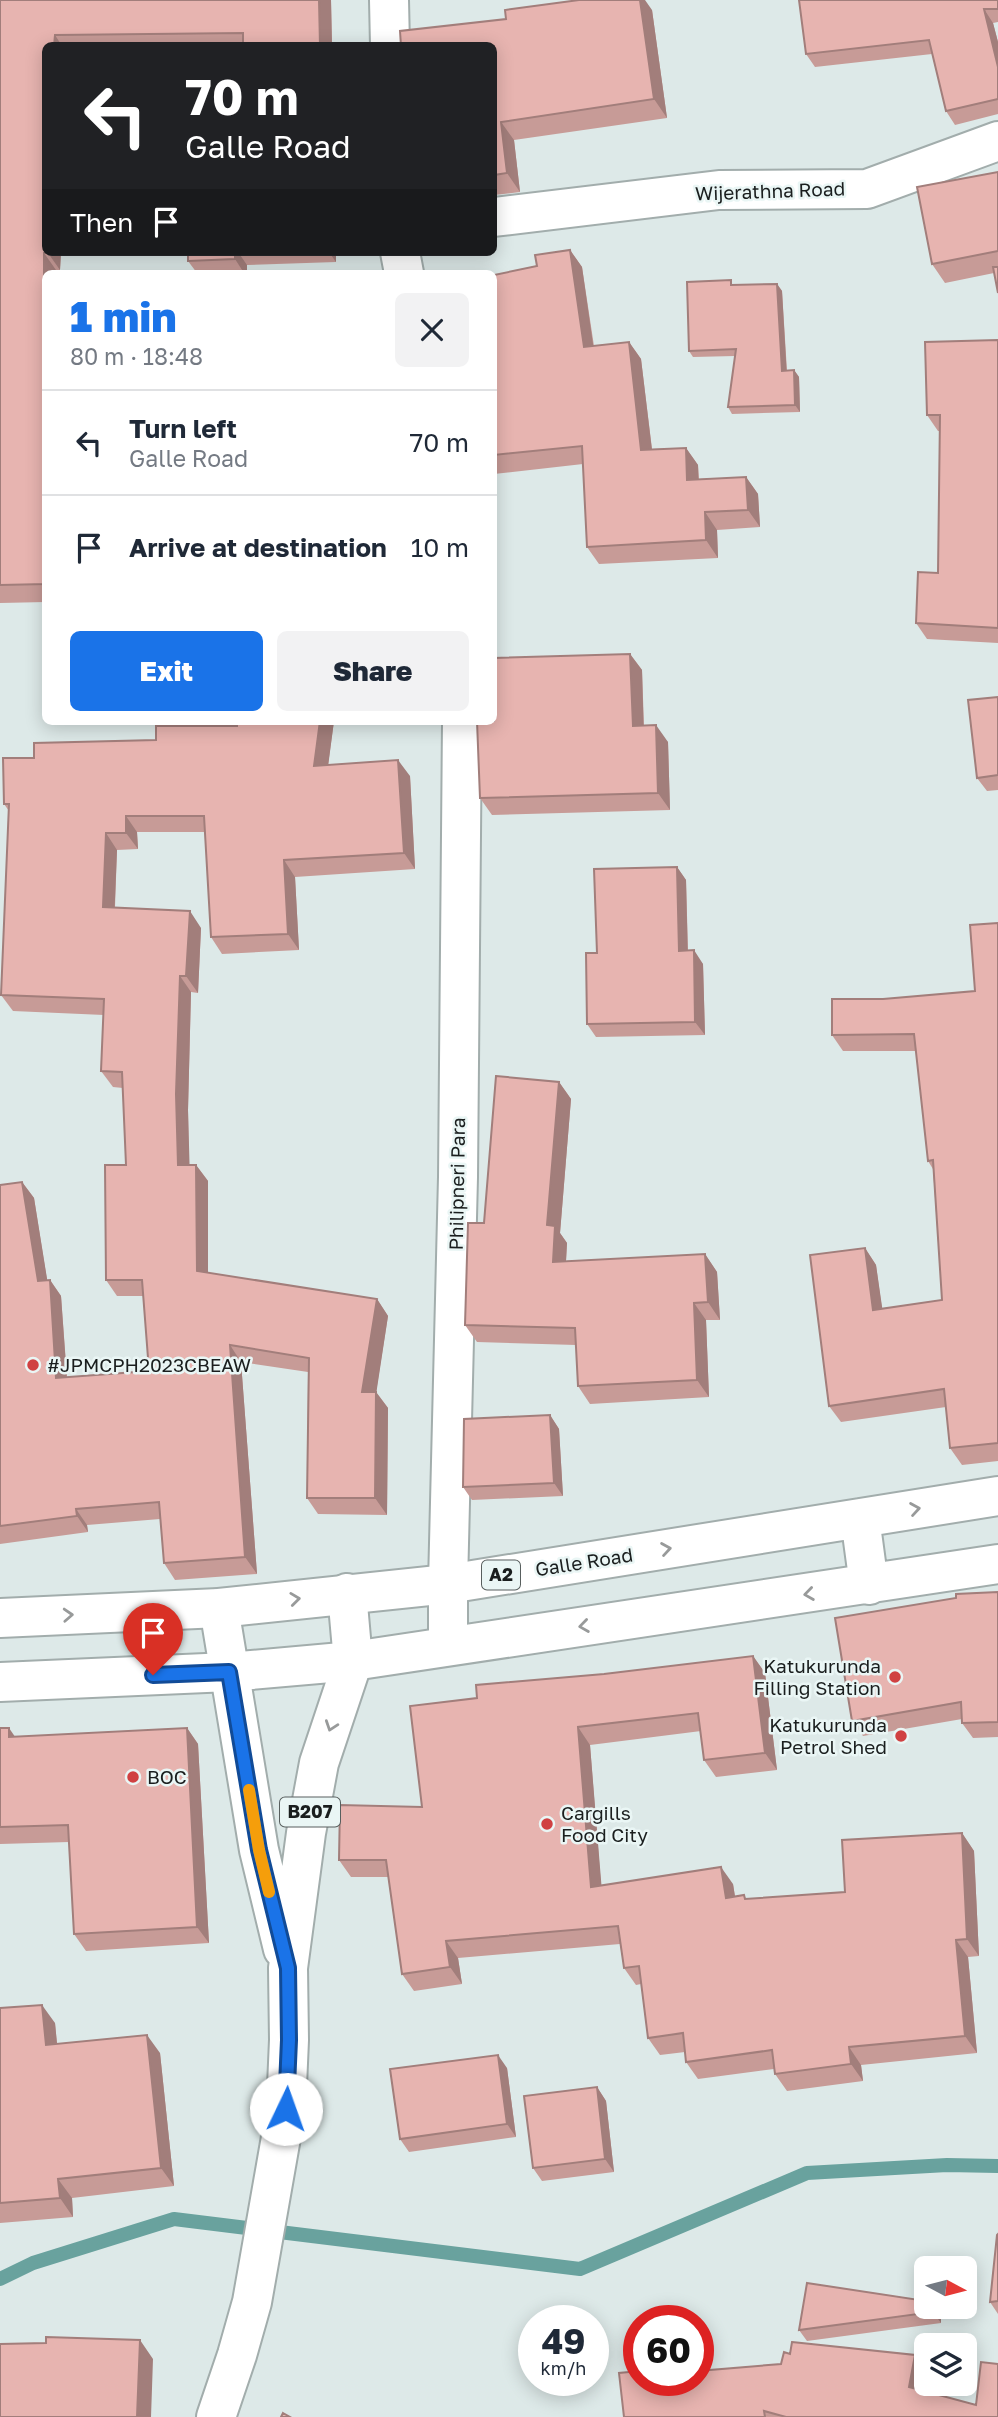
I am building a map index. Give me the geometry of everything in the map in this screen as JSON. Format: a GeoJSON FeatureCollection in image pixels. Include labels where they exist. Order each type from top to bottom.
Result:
{"type":"FeatureCollection","features":[{"type":"Feature","properties":{"kind":"main road"},"geometry":{"type":"LineString","coordinates":[[389,0],[390,42]]}},
{"type":"Feature","properties":{"kind":"main road","name":"Wijerathna Road"},"geometry":{"type":"LineString","coordinates":[[497,217],[719,190],[867,189],[998,141]]}},
{"type":"Feature","properties":{"kind":"main road","name":"Philipneri Para"},"geometry":{"type":"LineString","coordinates":[[448,1646],[458,1177],[462,725]]}},
{"type":"Feature","properties":{"kind":"main road","name":"Galle Road"},"geometry":{"type":"LineString","coordinates":[[0,1618],[219,1608],[448,1584],[998,1496]]}},
{"type":"Feature","properties":{"kind":"main road"},"geometry":{"type":"LineString","coordinates":[[860,1518],[869,1585]]}},
{"type":"Feature","properties":{"kind":"main road"},"geometry":{"type":"LineString","coordinates":[[0,1682],[229,1672],[353,1661],[998,1564]]}},
{"type":"Feature","properties":{"kind":"main road"},"geometry":{"type":"LineString","coordinates":[[347,1593],[353,1661]]}},
{"type":"Feature","properties":{"kind":"main road"},"geometry":{"type":"LineString","coordinates":[[219,1608],[229,1672]]}},
{"type":"Feature","properties":{"kind":"main road","name":"B207"},"geometry":{"type":"LineString","coordinates":[[216,2417],[252,2302],[286,2109],[288,1968],[306,1833],[319,1763],[353,1661]]}},
{"type":"Feature","properties":{"kind":"main road","name":"B207"},"geometry":{"type":"LineString","coordinates":[[229,1672],[259,1850],[288,1968]]}},
{"type":"Feature","properties":{"kind":"building"},"geometry":{"type":"Polygon","coordinates":[[[0,0],[319,0],[320,42],[243,42],[243,33],[55,35],[54,42],[42,42],[42,584],[0,585],[0,0]]]}},
{"type":"Feature","properties":{"kind":"building"},"geometry":{"type":"Polygon","coordinates":[[[579,0],[640,0],[654,99],[501,122],[507,173],[497,175],[497,42],[401,42],[400,31],[506,19],[505,10],[579,0]]]}},
{"type":"Feature","properties":{"kind":"building"},"geometry":{"type":"Polygon","coordinates":[[[799,0],[998,0],[998,9],[984,9],[998,67],[998,99],[946,111],[929,40],[806,54],[799,0]]]}},
{"type":"Feature","properties":{"kind":"building"},"geometry":{"type":"Polygon","coordinates":[[[998,172],[998,251],[932,264],[917,187],[998,172]]]}},
{"type":"Feature","properties":{"kind":"building"},"geometry":{"type":"Polygon","coordinates":[[[570,250],[584,347],[629,342],[641,450],[686,448],[687,480],[746,477],[748,510],[705,512],[706,540],[587,547],[582,446],[497,455],[497,274],[537,266],[535,255],[570,250]]]}},
{"type":"Feature","properties":{"kind":"building"},"geometry":{"type":"Polygon","coordinates":[[[188,256],[235,256],[235,259],[188,261],[188,256]]]}},
{"type":"Feature","properties":{"kind":"building"},"geometry":{"type":"Polygon","coordinates":[[[993,267],[998,267],[998,293],[993,267]]]}},
{"type":"Feature","properties":{"kind":"building"},"geometry":{"type":"Polygon","coordinates":[[[731,280],[731,285],[777,284],[782,371],[794,370],[795,405],[728,407],[736,349],[689,351],[687,282],[731,280]]]}},
{"type":"Feature","properties":{"kind":"building"},"geometry":{"type":"Polygon","coordinates":[[[998,340],[998,628],[916,623],[918,572],[938,573],[940,415],[927,415],[925,342],[998,340]]]}},
{"type":"Feature","properties":{"kind":"building"},"geometry":{"type":"Polygon","coordinates":[[[630,654],[633,726],[656,725],[658,793],[480,798],[477,725],[497,725],[497,658],[630,654]]]}},
{"type":"Feature","properties":{"kind":"building"},"geometry":{"type":"Polygon","coordinates":[[[998,697],[998,775],[977,778],[968,700],[998,697]]]}},
{"type":"Feature","properties":{"kind":"building"},"geometry":{"type":"Polygon","coordinates":[[[319,725],[314,766],[398,760],[404,853],[284,860],[288,934],[211,937],[204,816],[126,816],[126,833],[106,833],[103,907],[190,911],[186,976],[180,976],[176,1094],[178,1165],[196,1165],[197,1271],[377,1299],[362,1392],[376,1392],[375,1498],[307,1498],[309,1358],[230,1345],[245,1557],[164,1563],[159,1502],[76,1509],[77,1516],[0,1526],[0,1185],[22,1182],[38,1281],[50,1280],[56,1378],[149,1371],[142,1280],[106,1280],[105,1165],[126,1165],[122,1072],[101,1071],[104,999],[1,995],[9,804],[4,804],[3,758],[34,758],[34,743],[156,740],[156,726],[319,725]]]}},
{"type":"Feature","properties":{"kind":"building"},"geometry":{"type":"Polygon","coordinates":[[[677,867],[679,951],[694,950],[695,1022],[587,1024],[586,953],[597,953],[594,869],[677,867]]]}},
{"type":"Feature","properties":{"kind":"building"},"geometry":{"type":"Polygon","coordinates":[[[998,923],[998,1443],[950,1448],[944,1389],[829,1406],[810,1255],[865,1248],[873,1310],[942,1300],[933,1160],[928,1161],[914,1034],[832,1035],[832,999],[883,999],[975,991],[970,925],[998,923]]]}},
{"type":"Feature","properties":{"kind":"building"},"geometry":{"type":"Polygon","coordinates":[[[496,1076],[559,1082],[547,1225],[555,1226],[553,1262],[705,1254],[708,1302],[694,1303],[697,1380],[578,1386],[575,1328],[465,1325],[468,1223],[484,1223],[496,1076]]]}},
{"type":"Feature","properties":{"kind":"building"},"geometry":{"type":"Polygon","coordinates":[[[550,1415],[554,1483],[463,1487],[464,1419],[550,1415]]]}},
{"type":"Feature","properties":{"kind":"building"},"geometry":{"type":"Polygon","coordinates":[[[998,1592],[998,1722],[962,1723],[961,1702],[852,1721],[835,1618],[956,1598],[956,1594],[998,1592]]]}},
{"type":"Feature","properties":{"kind":"building"},"geometry":{"type":"Polygon","coordinates":[[[753,1656],[765,1753],[704,1760],[698,1713],[578,1727],[591,1887],[721,1867],[726,1898],[845,1892],[842,1840],[962,1833],[967,1939],[956,1940],[965,2036],[849,2047],[851,2064],[775,2074],[772,2050],[686,2062],[683,2033],[648,2038],[639,1966],[624,1968],[618,1926],[446,1941],[450,1967],[402,1974],[386,1860],[339,1860],[340,1805],[422,1807],[410,1706],[477,1698],[476,1685],[604,1674],[753,1656]]]}},
{"type":"Feature","properties":{"kind":"building"},"geometry":{"type":"Polygon","coordinates":[[[0,1728],[9,1728],[9,1737],[187,1728],[197,1927],[74,1934],[68,1825],[0,1827],[0,1728]]]}},
{"type":"Feature","properties":{"kind":"building"},"geometry":{"type":"Polygon","coordinates":[[[42,2005],[46,2045],[147,2035],[161,2168],[58,2179],[60,2198],[0,2203],[0,2008],[42,2005]]]}},
{"type":"Feature","properties":{"kind":"building"},"geometry":{"type":"Polygon","coordinates":[[[498,2055],[507,2124],[400,2139],[390,2069],[498,2055]]]}},
{"type":"Feature","properties":{"kind":"building"},"geometry":{"type":"Polygon","coordinates":[[[597,2087],[605,2159],[533,2168],[524,2096],[597,2087]]]}},
{"type":"Feature","properties":{"kind":"building"},"geometry":{"type":"Polygon","coordinates":[[[997,2235],[998,2301],[990,2302],[997,2235]]]}},
{"type":"Feature","properties":{"kind":"building"},"geometry":{"type":"Polygon","coordinates":[[[807,2283],[914,2299],[914,2315],[799,2330],[807,2283]]]}},
{"type":"Feature","properties":{"kind":"building"},"geometry":{"type":"Polygon","coordinates":[[[46,2337],[140,2340],[137,2417],[0,2417],[0,2344],[46,2343],[46,2337]]]}},
{"type":"Feature","properties":{"kind":"building"},"geometry":{"type":"Polygon","coordinates":[[[792,2342],[914,2355],[909,2387],[914,2388],[914,2396],[942,2396],[976,2405],[981,2362],[998,2364],[998,2417],[786,2417],[764,2411],[765,2417],[624,2417],[619,2373],[623,2373],[623,2396],[714,2396],[714,2370],[781,2364],[784,2352],[790,2354],[792,2342]]]}},
{"type":"Feature","properties":{"kind":"waterway"},"geometry":{"type":"LineString","coordinates":[[0,2279],[33,2263],[174,2219],[580,2269],[807,2173],[947,2165],[998,2166]]}},
{"type":"Feature","properties":{"kind":"slow traffic"},"geometry":{"type":"LineString","coordinates":[[249,1790],[269,1892]]}},
{"type":"Feature","properties":{"kind":"place","name":"#JPMCPH2023CBEAW"},"geometry":{"type":"Point","coordinates":[33,1365]}},
{"type":"Feature","properties":{"kind":"place","name":"Katukurunda Filling Station"},"geometry":{"type":"Point","coordinates":[895,1677]}},
{"type":"Feature","properties":{"kind":"place","name":"Katukurunda Petrol Shed"},"geometry":{"type":"Point","coordinates":[901,1736]}},
{"type":"Feature","properties":{"kind":"place","name":"BOC"},"geometry":{"type":"Point","coordinates":[133,1777]}},
{"type":"Feature","properties":{"kind":"place","name":"Cargills Food City"},"geometry":{"type":"Point","coordinates":[547,1824]}},
{"type":"Feature","properties":{"kind":"route"},"geometry":{"type":"LineString","coordinates":[[153,1675],[229,1672],[259,1850],[288,1968],[286,2109]]}}]}
